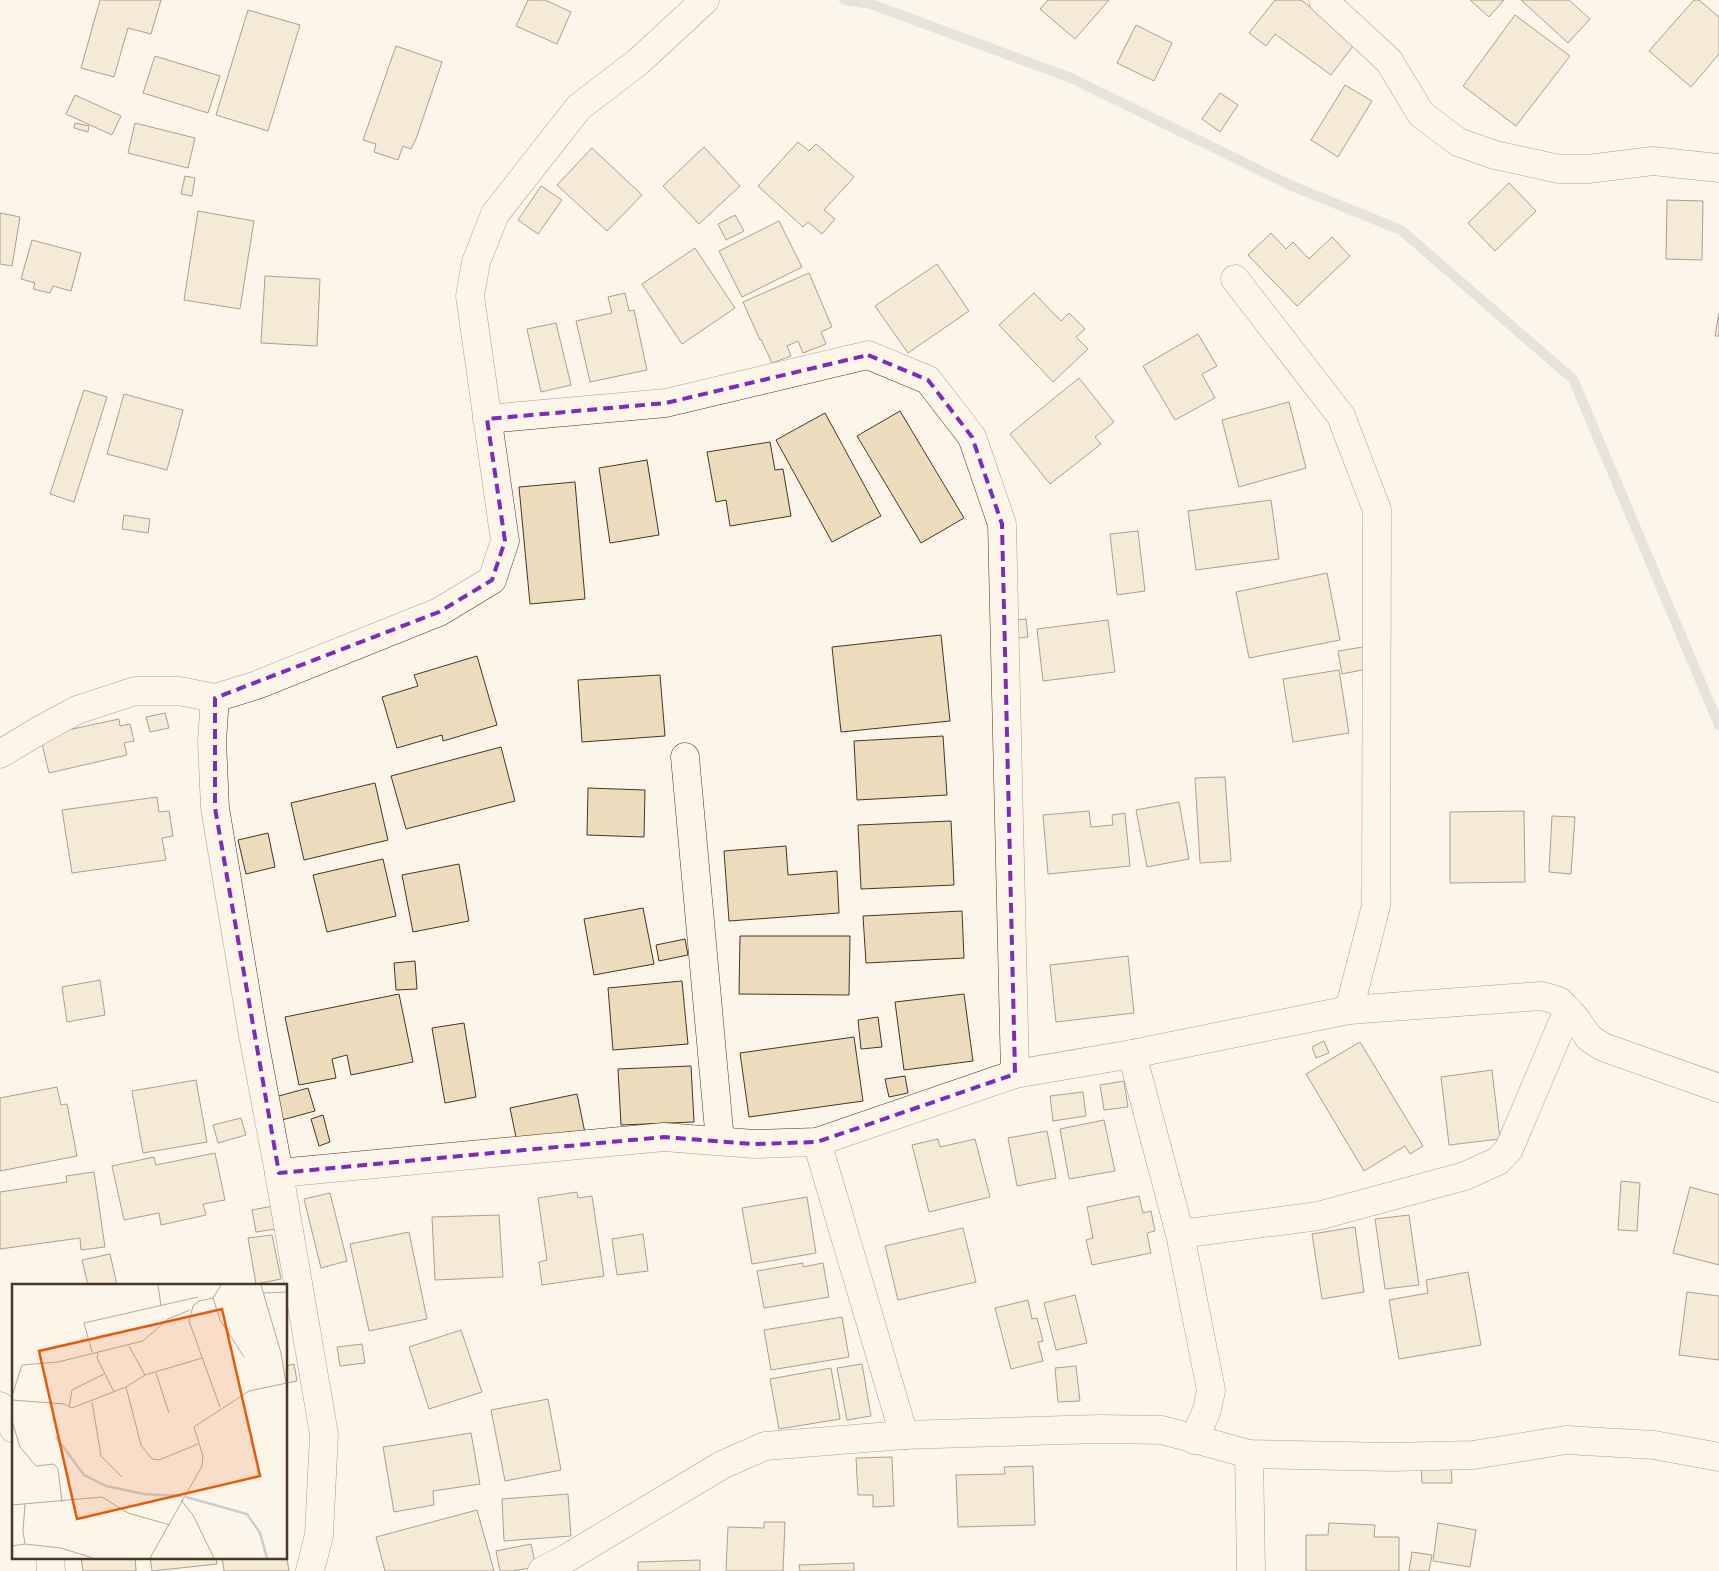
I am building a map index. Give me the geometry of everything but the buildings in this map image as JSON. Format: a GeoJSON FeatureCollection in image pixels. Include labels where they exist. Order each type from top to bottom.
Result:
{"type":"FeatureCollection","features":[{"type":"Feature","properties":{"kind":"street"},"geometry":{"type":"LineString","coordinates":[[0,754],[78,710],[135,691],[179,691],[215,698],[258,685],[439,612],[492,580],[505,541],[470,296],[476,262],[495,214],[579,107],[638,62],[705,0]]}},
{"type":"Feature","properties":{"kind":"street"},"geometry":{"type":"LineString","coordinates":[[1323,0],[1389,61],[1421,114],[1458,142],[1495,155],[1559,169],[1588,169],[1653,161],[1719,168]]}},
{"type":"Feature","properties":{"kind":"street"},"geometry":{"type":"LineString","coordinates":[[1235,279],[1341,416],[1377,510],[1376,906],[1349,1010]]}},
{"type":"Feature","properties":{"kind":"street"},"geometry":{"type":"LineString","coordinates":[[487,419],[666,403],[868,355],[928,380],[972,437],[1002,524],[1015,1074]]}},
{"type":"Feature","properties":{"kind":"street"},"geometry":{"type":"LineString","coordinates":[[215,698],[212,741],[215,808],[253,1035],[324,1434],[319,1535],[310,1571]]}},
{"type":"Feature","properties":{"kind":"street"},"geometry":{"type":"LineString","coordinates":[[685,757],[720,1141]]}},
{"type":"Feature","properties":{"kind":"street"},"geometry":{"type":"LineString","coordinates":[[279,1173],[664,1137],[754,1144],[817,1142],[1015,1074],[1132,1054],[1349,1010],[1542,996],[1559,1001],[1589,1038],[1603,1047],[1719,1088]]}},
{"type":"Feature","properties":{"kind":"street"},"geometry":{"type":"LineString","coordinates":[[1180,1234],[1318,1216],[1465,1176],[1498,1161],[1509,1149],[1568,1010]]}},
{"type":"Feature","properties":{"kind":"street"},"geometry":{"type":"LineString","coordinates":[[1132,1054],[1180,1234],[1211,1390],[1207,1410],[1194,1440]]}},
{"type":"Feature","properties":{"kind":"street"},"geometry":{"type":"LineString","coordinates":[[817,1142],[904,1435]]}},
{"type":"Feature","properties":{"kind":"street"},"geometry":{"type":"LineString","coordinates":[[0,1406],[12,1426]]}},
{"type":"Feature","properties":{"kind":"street"},"geometry":{"type":"LineString","coordinates":[[542,1571],[722,1465],[764,1446],[904,1435],[1099,1429],[1162,1430],[1249,1454],[1473,1455],[1566,1440],[1654,1444],[1719,1457]]}},
{"type":"Feature","properties":{"kind":"street"},"geometry":{"type":"LineString","coordinates":[[1249,1454],[1251,1571]]}},
{"type":"Feature","properties":{"kind":"street"},"geometry":{"type":"LineString","coordinates":[[50,1558],[51,1571]]}},
{"type":"Feature","properties":{"kind":"highlighted area"},"geometry":{"type":"Polygon","coordinates":[[[868,355],[928,380],[972,437],[1002,524],[1015,1074],[817,1142],[754,1144],[664,1137],[279,1173],[215,808],[215,698],[439,612],[492,580],[505,541],[487,419],[666,403],[868,355]]]}},
{"type":"Feature","properties":{"kind":"waterway"},"geometry":{"type":"LineString","coordinates":[[844,0],[871,4],[1071,78],[1292,186],[1401,230],[1573,379],[1719,725]]}}]}
